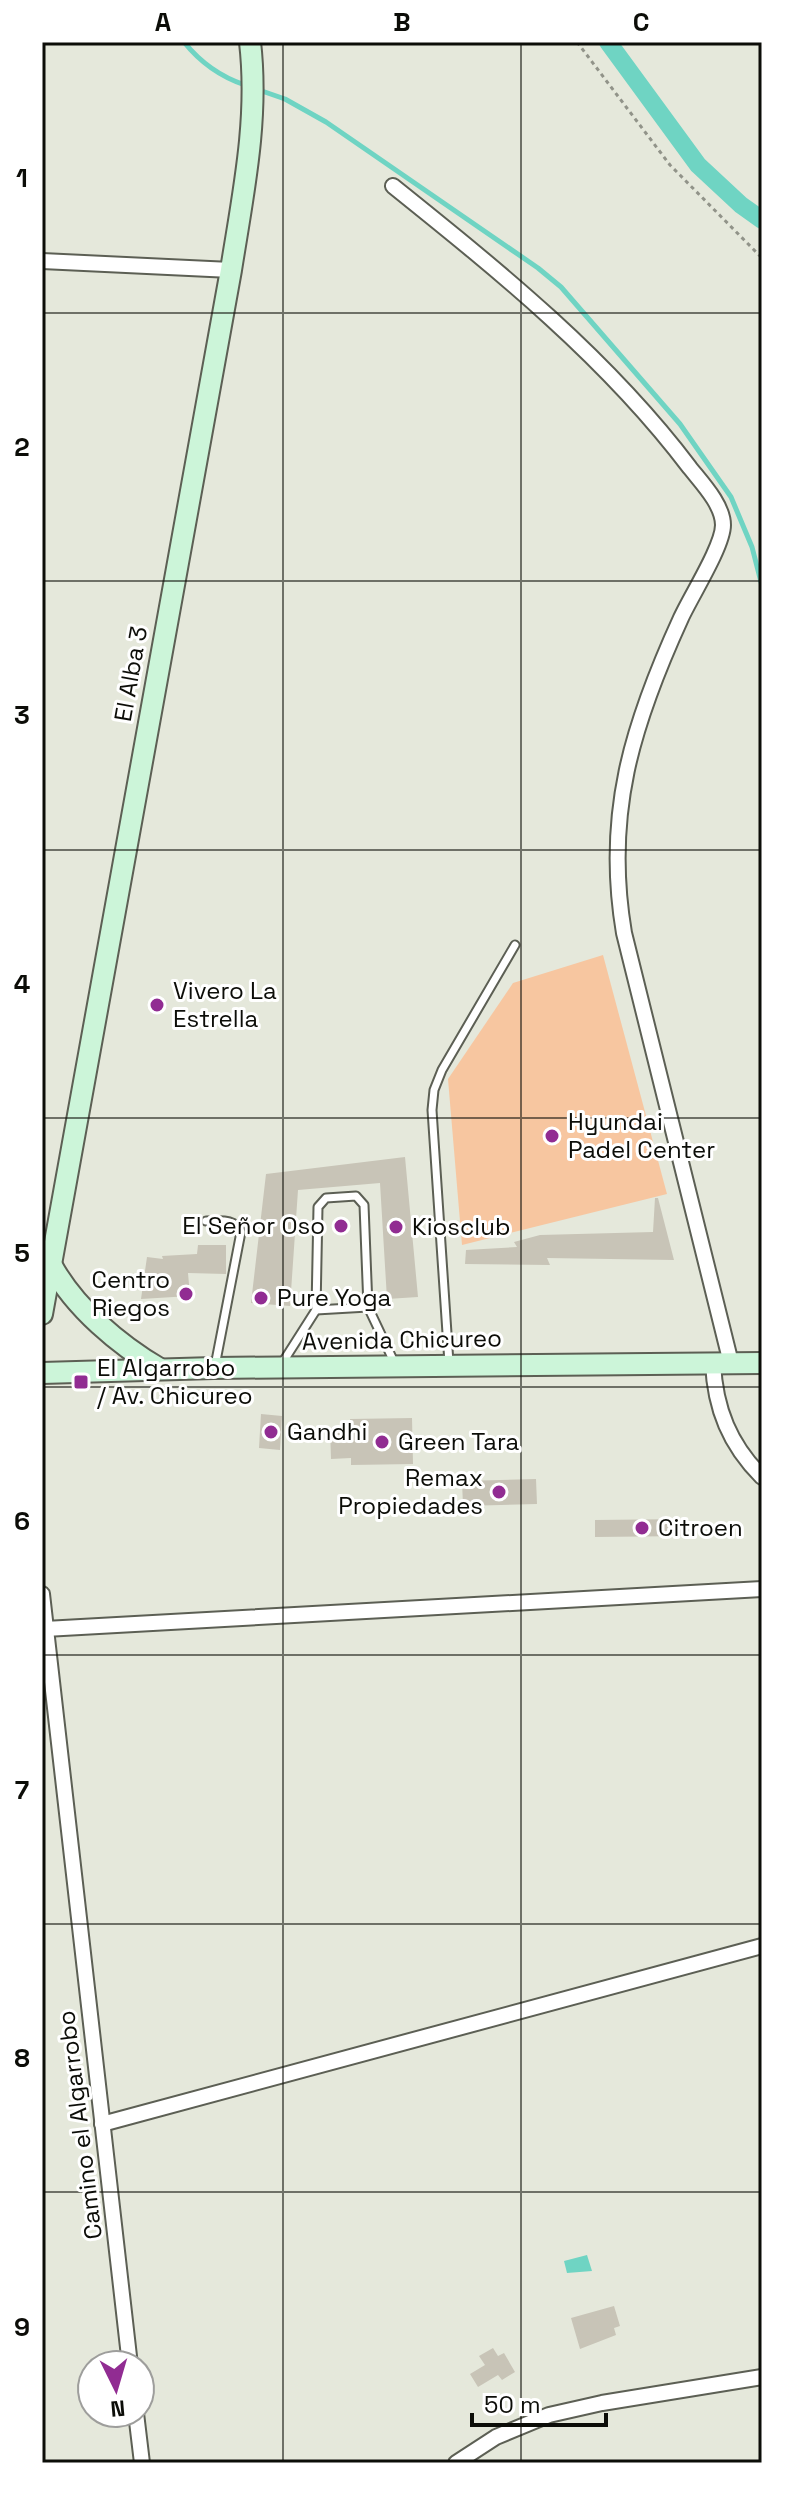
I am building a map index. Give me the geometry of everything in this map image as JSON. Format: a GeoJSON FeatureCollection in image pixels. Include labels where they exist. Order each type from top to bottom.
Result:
{"type":"FeatureCollection","features":[{"type":"Feature","properties":{"kind":"street","name":"El Alba 3"},"geometry":{"type":"LineString","coordinates":[[43,1311],[231,270],[250,145],[254,86],[250,42]]}},
{"type":"Feature","properties":{"kind":"street"},"geometry":{"type":"LineString","coordinates":[[393,186],[532,301],[595,359],[684,460],[712,497],[722,518],[719,545],[696,586],[663,658],[630,753],[618,819],[616,865],[624,933],[722,1363],[716,1397],[727,1430],[748,1463],[762,1477]]}},
{"type":"Feature","properties":{"kind":"street"},"geometry":{"type":"LineString","coordinates":[[42,261],[231,270]]}},
{"type":"Feature","properties":{"kind":"street"},"geometry":{"type":"LineString","coordinates":[[52,1266],[76,1301],[130,1349],[160,1369]]}},
{"type":"Feature","properties":{"kind":"street"},"geometry":{"type":"LineString","coordinates":[[43,1311],[76,1301]]}},
{"type":"Feature","properties":{"kind":"street","name":"Avenida Chicureo"},"geometry":{"type":"LineString","coordinates":[[42,1373],[214,1368],[762,1363]]}},
{"type":"Feature","properties":{"kind":"street"},"geometry":{"type":"LineString","coordinates":[[45,1629],[762,1589]]}},
{"type":"Feature","properties":{"kind":"street","name":"Camino el Algarrobo"},"geometry":{"type":"LineString","coordinates":[[42,1594],[46,1673],[128,2349]]}},
{"type":"Feature","properties":{"kind":"street"},"geometry":{"type":"LineString","coordinates":[[102,2124],[762,1946]]}},
{"type":"Feature","properties":{"kind":"street"},"geometry":{"type":"LineString","coordinates":[[456,2463],[496,2437],[549,2415],[602,2403],[762,2377]]}},
{"type":"Feature","properties":{"kind":"street"},"geometry":{"type":"LineString","coordinates":[[138,2429],[142,2463]]}},
{"type":"Feature","properties":{"kind":"lane"},"geometry":{"type":"LineString","coordinates":[[450,1366],[432,1110],[434,1090],[442,1070],[515,945]]}},
{"type":"Feature","properties":{"kind":"lane"},"geometry":{"type":"LineString","coordinates":[[279,1368],[316,1310],[318,1207],[326,1198],[341,1195],[356,1196],[364,1205],[368,1307],[396,1366]]}},
{"type":"Feature","properties":{"kind":"lane"},"geometry":{"type":"LineString","coordinates":[[206,1221],[232,1221],[241,1232],[214,1368]]}},
{"type":"Feature","properties":{"kind":"lane"},"geometry":{"type":"LineString","coordinates":[[316,1310],[368,1307]]}},
{"type":"Feature","properties":{"kind":"path"},"geometry":{"type":"LineString","coordinates":[[577,42],[670,165],[762,258]]}},
{"type":"Feature","properties":{"kind":"shaded area","name":"Hyundai Padel Center"},"geometry":{"type":"Polygon","coordinates":[[[603,955],[667,1194],[462,1245],[448,1079],[513,983],[603,955]]]}},
{"type":"Feature","properties":{"kind":"water"},"geometry":{"type":"Polygon","coordinates":[[[587,2255],[592,2271],[567,2273],[564,2261],[587,2255]]]}},
{"type":"Feature","properties":{"kind":"building"},"geometry":{"type":"Polygon","coordinates":[[[405,1157],[418,1297],[387,1299],[380,1183],[298,1190],[290,1306],[251,1303],[266,1174],[405,1157]]]}},
{"type":"Feature","properties":{"kind":"building"},"geometry":{"type":"Polygon","coordinates":[[[655,1198],[658,1198],[674,1260],[547,1258],[550,1265],[465,1264],[466,1250],[517,1247],[514,1242],[540,1235],[653,1232],[655,1198]]]}},
{"type":"Feature","properties":{"kind":"building"},"geometry":{"type":"Polygon","coordinates":[[[198,1245],[226,1245],[226,1274],[188,1273],[190,1296],[141,1299],[147,1257],[163,1259],[162,1256],[197,1254],[198,1245]]]}},
{"type":"Feature","properties":{"kind":"building","name":"Gandhi"},"geometry":{"type":"Polygon","coordinates":[[[261,1414],[282,1416],[280,1450],[259,1448],[261,1414]]]}},
{"type":"Feature","properties":{"kind":"building","name":"Green Tara"},"geometry":{"type":"Polygon","coordinates":[[[412,1418],[413,1464],[351,1465],[351,1458],[331,1459],[330,1428],[351,1427],[350,1419],[412,1418]]]}},
{"type":"Feature","properties":{"kind":"building","name":"Remax Propiedades"},"geometry":{"type":"Polygon","coordinates":[[[536,1479],[537,1504],[463,1506],[462,1481],[536,1479]]]}},
{"type":"Feature","properties":{"kind":"building","name":"Citroen"},"geometry":{"type":"Polygon","coordinates":[[[688,1519],[688,1536],[595,1537],[595,1520],[688,1519]]]}},
{"type":"Feature","properties":{"kind":"building"},"geometry":{"type":"Polygon","coordinates":[[[614,2306],[620,2326],[614,2328],[616,2335],[580,2349],[571,2318],[614,2306]]]}},
{"type":"Feature","properties":{"kind":"building"},"geometry":{"type":"Polygon","coordinates":[[[493,2348],[498,2356],[504,2353],[515,2372],[502,2380],[498,2375],[478,2387],[470,2374],[485,2365],[479,2356],[493,2348]]]}},
{"type":"Feature","properties":{"kind":"waterway"},"geometry":{"type":"LineString","coordinates":[[184,42],[212,68],[245,85]]}},
{"type":"Feature","properties":{"kind":"waterway"},"geometry":{"type":"LineString","coordinates":[[608,42],[698,165],[762,220]]}},
{"type":"Feature","properties":{"kind":"waterway"},"geometry":{"type":"LineString","coordinates":[[259,90],[285,99],[326,122],[561,287],[680,424],[731,497],[752,547],[762,586]]}},
{"type":"Feature","properties":{"kind":"place","name":"Vivero La Estrella"},"geometry":{"type":"Point","coordinates":[157,1005]}},
{"type":"Feature","properties":{"kind":"place","name":"Hyundai Padel Center"},"geometry":{"type":"Point","coordinates":[552,1136]}},
{"type":"Feature","properties":{"kind":"place","name":"El Señor Oso"},"geometry":{"type":"Point","coordinates":[341,1226]}},
{"type":"Feature","properties":{"kind":"place","name":"Kiosclub"},"geometry":{"type":"Point","coordinates":[396,1227]}},
{"type":"Feature","properties":{"kind":"place","name":"Centro Riegos"},"geometry":{"type":"Point","coordinates":[186,1294]}},
{"type":"Feature","properties":{"kind":"place","name":"Pure Yoga"},"geometry":{"type":"Point","coordinates":[261,1298]}},
{"type":"Feature","properties":{"kind":"place","name":"El Algarrobo / Av. Chicureo"},"geometry":{"type":"Point","coordinates":[81,1382]}},
{"type":"Feature","properties":{"kind":"place","name":"Gandhi"},"geometry":{"type":"Point","coordinates":[271,1432]}},
{"type":"Feature","properties":{"kind":"place","name":"Green Tara"},"geometry":{"type":"Point","coordinates":[382,1442]}},
{"type":"Feature","properties":{"kind":"place","name":"Remax Propiedades"},"geometry":{"type":"Point","coordinates":[499,1492]}},
{"type":"Feature","properties":{"kind":"place","name":"Citroen"},"geometry":{"type":"Point","coordinates":[642,1528]}}]}
